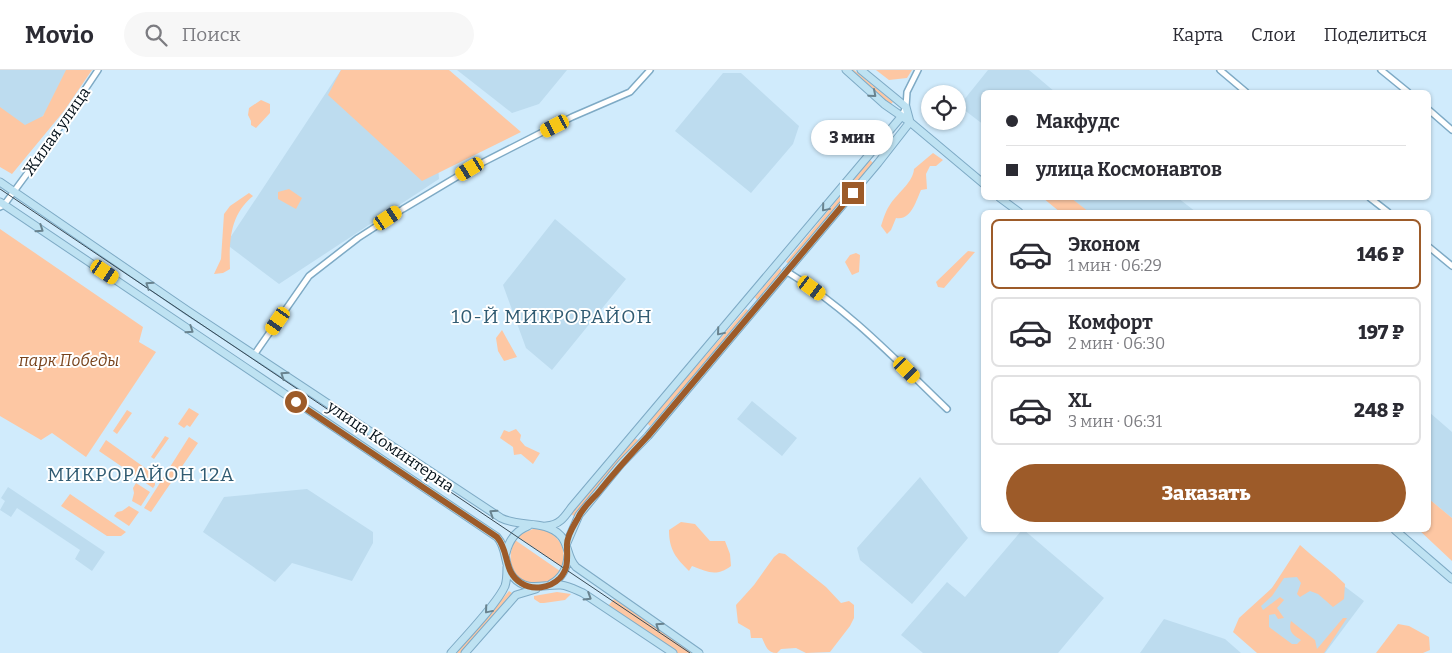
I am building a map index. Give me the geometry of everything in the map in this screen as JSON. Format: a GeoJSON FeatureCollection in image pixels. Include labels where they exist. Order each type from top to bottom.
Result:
{"type":"FeatureCollection","features":[{"type":"Feature","properties":{"kind":"street","name":"Жилая улица"},"geometry":{"type":"LineString","coordinates":[[1,205],[43,152],[98,70]]}},
{"type":"Feature","properties":{"kind":"street"},"geometry":{"type":"LineString","coordinates":[[254,355],[309,276],[358,238],[470,169],[572,117],[630,92],[650,70]]}},
{"type":"Feature","properties":{"kind":"street"},"geometry":{"type":"LineString","coordinates":[[846,70],[981,181]]}},
{"type":"Feature","properties":{"kind":"street"},"geometry":{"type":"LineString","coordinates":[[861,70],[906,107]]}},
{"type":"Feature","properties":{"kind":"street"},"geometry":{"type":"LineString","coordinates":[[910,122],[906,107],[907,92],[918,70]]}},
{"type":"Feature","properties":{"kind":"street"},"geometry":{"type":"LineString","coordinates":[[1220,70],[1244,90]]}},
{"type":"Feature","properties":{"kind":"street"},"geometry":{"type":"LineString","coordinates":[[1381,70],[1406,90]]}},
{"type":"Feature","properties":{"kind":"street"},"geometry":{"type":"LineString","coordinates":[[451,653],[500,594],[506,581],[506,554],[510,541],[519,530],[532,525],[551,525],[564,519],[571,508],[869,156],[906,107]]}},
{"type":"Feature","properties":{"kind":"street"},"geometry":{"type":"LineString","coordinates":[[1431,112],[1452,130]]}},
{"type":"Feature","properties":{"kind":"street"},"geometry":{"type":"LineString","coordinates":[[465,653],[516,595],[556,582],[567,566],[566,545],[579,515],[878,163],[910,122]]}},
{"type":"Feature","properties":{"kind":"street"},"geometry":{"type":"LineString","coordinates":[[869,156],[878,163]]}},
{"type":"Feature","properties":{"kind":"street","name":"улица Коминтерна"},"geometry":{"type":"LineString","coordinates":[[0,182],[430,473],[501,518],[516,524],[539,525],[556,531],[566,545]]}},
{"type":"Feature","properties":{"kind":"street"},"geometry":{"type":"LineString","coordinates":[[1003,200],[1016,210]]}},
{"type":"Feature","properties":{"kind":"street"},"geometry":{"type":"LineString","coordinates":[[1373,200],[1385,210]]}},
{"type":"Feature","properties":{"kind":"street","name":"улица Коминтерна"},"geometry":{"type":"LineString","coordinates":[[1,205],[491,533],[500,540],[506,554]]}},
{"type":"Feature","properties":{"kind":"street"},"geometry":{"type":"LineString","coordinates":[[1431,249],[1452,266]]}},
{"type":"Feature","properties":{"kind":"street"},"geometry":{"type":"LineString","coordinates":[[786,271],[844,312],[894,357],[947,409]]}},
{"type":"Feature","properties":{"kind":"street"},"geometry":{"type":"LineString","coordinates":[[639,428],[648,436]]}},
{"type":"Feature","properties":{"kind":"street"},"geometry":{"type":"LineString","coordinates":[[1397,532],[1452,580]]}},
{"type":"Feature","properties":{"kind":"street"},"geometry":{"type":"LineString","coordinates":[[568,556],[579,570],[699,653]]}},
{"type":"Feature","properties":{"kind":"street"},"geometry":{"type":"LineString","coordinates":[[507,567],[519,582],[530,587],[563,585],[583,593],[673,653]]}},
{"type":"Feature","properties":{"kind":"shaded area"},"geometry":{"type":"Polygon","coordinates":[[[0,70],[82,70],[0,166],[0,70]]]}},
{"type":"Feature","properties":{"kind":"shaded area"},"geometry":{"type":"Polygon","coordinates":[[[341,70],[437,152],[439,179],[279,284],[226,244],[341,70]]]}},
{"type":"Feature","properties":{"kind":"shaded area"},"geometry":{"type":"Polygon","coordinates":[[[457,70],[567,70],[539,104],[512,113],[457,70]]]}},
{"type":"Feature","properties":{"kind":"shaded area"},"geometry":{"type":"Polygon","coordinates":[[[988,70],[1029,70],[1053,90],[981,90],[981,123],[966,111],[966,97],[988,70]]]}},
{"type":"Feature","properties":{"kind":"shaded area"},"geometry":{"type":"Polygon","coordinates":[[[723,73],[741,73],[799,126],[793,144],[751,193],[675,131],[723,73]]]}},
{"type":"Feature","properties":{"kind":"shaded area"},"geometry":{"type":"Polygon","coordinates":[[[1073,200],[1181,200],[1193,210],[1086,210],[1073,200]]]}},
{"type":"Feature","properties":{"kind":"shaded area"},"geometry":{"type":"Polygon","coordinates":[[[555,219],[626,279],[552,370],[526,348],[503,285],[555,219]]]}},
{"type":"Feature","properties":{"kind":"shaded area"},"geometry":{"type":"Polygon","coordinates":[[[752,401],[797,438],[782,456],[737,419],[752,401]]]}},
{"type":"Feature","properties":{"kind":"shaded area"},"geometry":{"type":"Polygon","coordinates":[[[1431,414],[1452,432],[1452,518],[1431,501],[1431,414]]]}},
{"type":"Feature","properties":{"kind":"shaded area"},"geometry":{"type":"Polygon","coordinates":[[[920,477],[968,538],[912,604],[860,560],[857,548],[920,477]]]}},
{"type":"Feature","properties":{"kind":"shaded area"},"geometry":{"type":"Polygon","coordinates":[[[8,487],[105,552],[92,571],[75,559],[80,550],[17,508],[11,517],[0,510],[5,501],[1,498],[8,487]]]}},
{"type":"Feature","properties":{"kind":"shaded area"},"geometry":{"type":"Polygon","coordinates":[[[307,489],[373,532],[373,543],[352,581],[292,563],[275,582],[203,532],[224,497],[307,489]]]}},
{"type":"Feature","properties":{"kind":"shaded area"},"geometry":{"type":"Polygon","coordinates":[[[1020,532],[1026,532],[1104,598],[1058,653],[923,653],[901,635],[947,582],[965,597],[1020,532]]]}},
{"type":"Feature","properties":{"kind":"shaded area"},"geometry":{"type":"Polygon","coordinates":[[[1299,552],[1364,601],[1325,653],[1264,653],[1238,633],[1299,552]]]}},
{"type":"Feature","properties":{"kind":"shaded area"},"geometry":{"type":"Polygon","coordinates":[[[1164,619],[1225,639],[1241,653],[1140,653],[1164,619]]]}},
{"type":"Feature","properties":{"kind":"green space"},"geometry":{"type":"Polygon","coordinates":[[[66,70],[92,70],[64,111],[12,174],[0,167],[0,107],[25,125],[43,116],[66,70]]]}},
{"type":"Feature","properties":{"kind":"green space"},"geometry":{"type":"Polygon","coordinates":[[[341,70],[449,70],[521,132],[422,181],[328,95],[341,70]]]}},
{"type":"Feature","properties":{"kind":"green space"},"geometry":{"type":"Polygon","coordinates":[[[849,70],[854,70],[893,102],[890,105],[849,70]]]}},
{"type":"Feature","properties":{"kind":"green space"},"geometry":{"type":"Polygon","coordinates":[[[876,70],[912,70],[907,78],[889,80],[876,70]]]}},
{"type":"Feature","properties":{"kind":"green space"},"geometry":{"type":"Polygon","coordinates":[[[261,100],[270,104],[270,113],[256,128],[251,125],[248,115],[249,108],[261,100]]]}},
{"type":"Feature","properties":{"kind":"green space"},"geometry":{"type":"Polygon","coordinates":[[[933,153],[943,160],[936,166],[930,166],[926,174],[927,189],[921,190],[915,204],[906,216],[896,218],[891,230],[887,234],[881,226],[888,208],[908,183],[914,169],[933,153]]]}},
{"type":"Feature","properties":{"kind":"green space"},"geometry":{"type":"Polygon","coordinates":[[[870,160],[874,164],[789,264],[786,262],[870,160]]]}},
{"type":"Feature","properties":{"kind":"green space"},"geometry":{"type":"Polygon","coordinates":[[[289,189],[302,198],[296,209],[278,199],[278,192],[289,189]]]}},
{"type":"Feature","properties":{"kind":"green space"},"geometry":{"type":"Polygon","coordinates":[[[249,193],[253,196],[245,203],[232,229],[230,269],[223,273],[214,274],[221,259],[224,214],[230,206],[249,193]]]}},
{"type":"Feature","properties":{"kind":"green space"},"geometry":{"type":"Polygon","coordinates":[[[1045,200],[1074,200],[1086,210],[1058,210],[1045,200]]]}},
{"type":"Feature","properties":{"kind":"green space","name":"парк Победы"},"geometry":{"type":"Polygon","coordinates":[[[0,229],[143,327],[139,342],[156,352],[86,457],[52,433],[41,440],[0,416],[0,229]]]}},
{"type":"Feature","properties":{"kind":"green space"},"geometry":{"type":"Polygon","coordinates":[[[968,251],[975,252],[944,288],[938,287],[936,282],[968,251]]]}},
{"type":"Feature","properties":{"kind":"green space"},"geometry":{"type":"Polygon","coordinates":[[[856,253],[860,255],[859,272],[852,275],[845,262],[850,255],[856,253]]]}},
{"type":"Feature","properties":{"kind":"green space"},"geometry":{"type":"Polygon","coordinates":[[[780,268],[782,271],[757,300],[755,297],[780,268]]]}},
{"type":"Feature","properties":{"kind":"green space"},"geometry":{"type":"Polygon","coordinates":[[[746,309],[749,311],[650,426],[647,423],[746,309]]]}},
{"type":"Feature","properties":{"kind":"green space"},"geometry":{"type":"Polygon","coordinates":[[[502,330],[517,357],[504,361],[498,351],[496,338],[502,330]]]}},
{"type":"Feature","properties":{"kind":"green space"},"geometry":{"type":"Polygon","coordinates":[[[189,408],[199,414],[190,427],[187,425],[184,428],[178,424],[189,408]]]}},
{"type":"Feature","properties":{"kind":"green space"},"geometry":{"type":"Polygon","coordinates":[[[127,410],[132,413],[117,434],[113,431],[127,410]]]}},
{"type":"Feature","properties":{"kind":"green space"},"geometry":{"type":"Polygon","coordinates":[[[516,429],[521,435],[520,440],[525,446],[540,453],[533,464],[521,454],[514,455],[513,447],[500,438],[504,430],[509,432],[516,429]]]}},
{"type":"Feature","properties":{"kind":"green space"},"geometry":{"type":"Polygon","coordinates":[[[165,436],[169,438],[154,459],[151,457],[165,436]]]}},
{"type":"Feature","properties":{"kind":"green space"},"geometry":{"type":"Polygon","coordinates":[[[189,437],[198,443],[151,512],[144,508],[189,437]]]}},
{"type":"Feature","properties":{"kind":"green space"},"geometry":{"type":"Polygon","coordinates":[[[634,438],[638,440],[574,516],[571,514],[634,438]]]}},
{"type":"Feature","properties":{"kind":"green space"},"geometry":{"type":"Polygon","coordinates":[[[106,440],[155,475],[155,485],[153,488],[99,451],[106,440]]]}},
{"type":"Feature","properties":{"kind":"green space"},"geometry":{"type":"Polygon","coordinates":[[[136,483],[150,492],[141,506],[132,501],[133,488],[136,483]]]}},
{"type":"Feature","properties":{"kind":"green space"},"geometry":{"type":"Polygon","coordinates":[[[70,494],[126,532],[121,536],[107,536],[61,506],[70,494]]]}},
{"type":"Feature","properties":{"kind":"green space"},"geometry":{"type":"Polygon","coordinates":[[[1431,501],[1452,518],[1452,561],[1421,532],[1431,532],[1431,501]]]}},
{"type":"Feature","properties":{"kind":"green space"},"geometry":{"type":"Polygon","coordinates":[[[129,506],[139,512],[129,526],[114,516],[117,512],[129,506]]]}},
{"type":"Feature","properties":{"kind":"green space"},"geometry":{"type":"Polygon","coordinates":[[[681,522],[695,524],[710,541],[725,541],[730,554],[731,566],[721,571],[707,572],[692,566],[689,571],[677,558],[670,543],[669,530],[681,522]]]}},
{"type":"Feature","properties":{"kind":"green space"},"geometry":{"type":"Polygon","coordinates":[[[533,529],[541,529],[558,540],[563,552],[562,567],[517,536],[533,529]]]}},
{"type":"Feature","properties":{"kind":"green space"},"geometry":{"type":"Polygon","coordinates":[[[515,540],[560,571],[551,580],[541,584],[531,584],[522,580],[511,565],[511,553],[515,540]]]}},
{"type":"Feature","properties":{"kind":"green space"},"geometry":{"type":"Polygon","coordinates":[[[1300,545],[1345,584],[1344,599],[1333,607],[1318,594],[1310,591],[1300,597],[1297,594],[1301,583],[1297,577],[1284,578],[1272,596],[1261,606],[1263,610],[1280,597],[1284,600],[1277,608],[1284,618],[1278,619],[1275,614],[1269,615],[1269,627],[1292,644],[1297,644],[1301,640],[1292,633],[1290,628],[1291,621],[1315,640],[1317,649],[1343,618],[1347,618],[1324,653],[1257,653],[1233,632],[1239,618],[1272,588],[1300,545]]]}},
{"type":"Feature","properties":{"kind":"green space"},"geometry":{"type":"Polygon","coordinates":[[[779,553],[785,554],[826,587],[841,603],[849,601],[854,605],[854,618],[850,626],[830,652],[806,653],[796,648],[781,649],[774,653],[767,648],[762,638],[751,638],[750,630],[738,623],[736,605],[779,553]]]}},
{"type":"Feature","properties":{"kind":"green space"},"geometry":{"type":"Polygon","coordinates":[[[509,591],[512,593],[461,653],[457,653],[509,591]]]}},
{"type":"Feature","properties":{"kind":"green space"},"geometry":{"type":"Polygon","coordinates":[[[557,592],[571,594],[565,600],[544,603],[534,599],[534,596],[557,592]]]}},
{"type":"Feature","properties":{"kind":"green space"},"geometry":{"type":"Polygon","coordinates":[[[614,599],[694,653],[677,653],[608,606],[614,599]]]}},
{"type":"Feature","properties":{"kind":"green space"},"geometry":{"type":"Polygon","coordinates":[[[1398,624],[1409,626],[1429,637],[1430,650],[1423,653],[1376,653],[1398,624]]]}},
{"type":"Feature","properties":{"kind":"tram line"},"geometry":{"type":"LineString","coordinates":[[0,189],[690,653]]}},
{"type":"Feature","properties":{"kind":"district","name":"10-Й МИКРОРАЙОН"},"geometry":{"type":"Point","coordinates":[552,316]}},
{"type":"Feature","properties":{"kind":"district","name":"МИКРОРАЙОН 12А"},"geometry":{"type":"Point","coordinates":[141,474]}},
{"type":"Feature","properties":{"kind":"route"},"geometry":{"type":"LineString","coordinates":[[296,402],[497,537],[504,547],[507,567],[519,582],[530,587],[550,585],[556,582],[567,566],[568,550],[566,545],[579,515],[853,193]]}}]}
